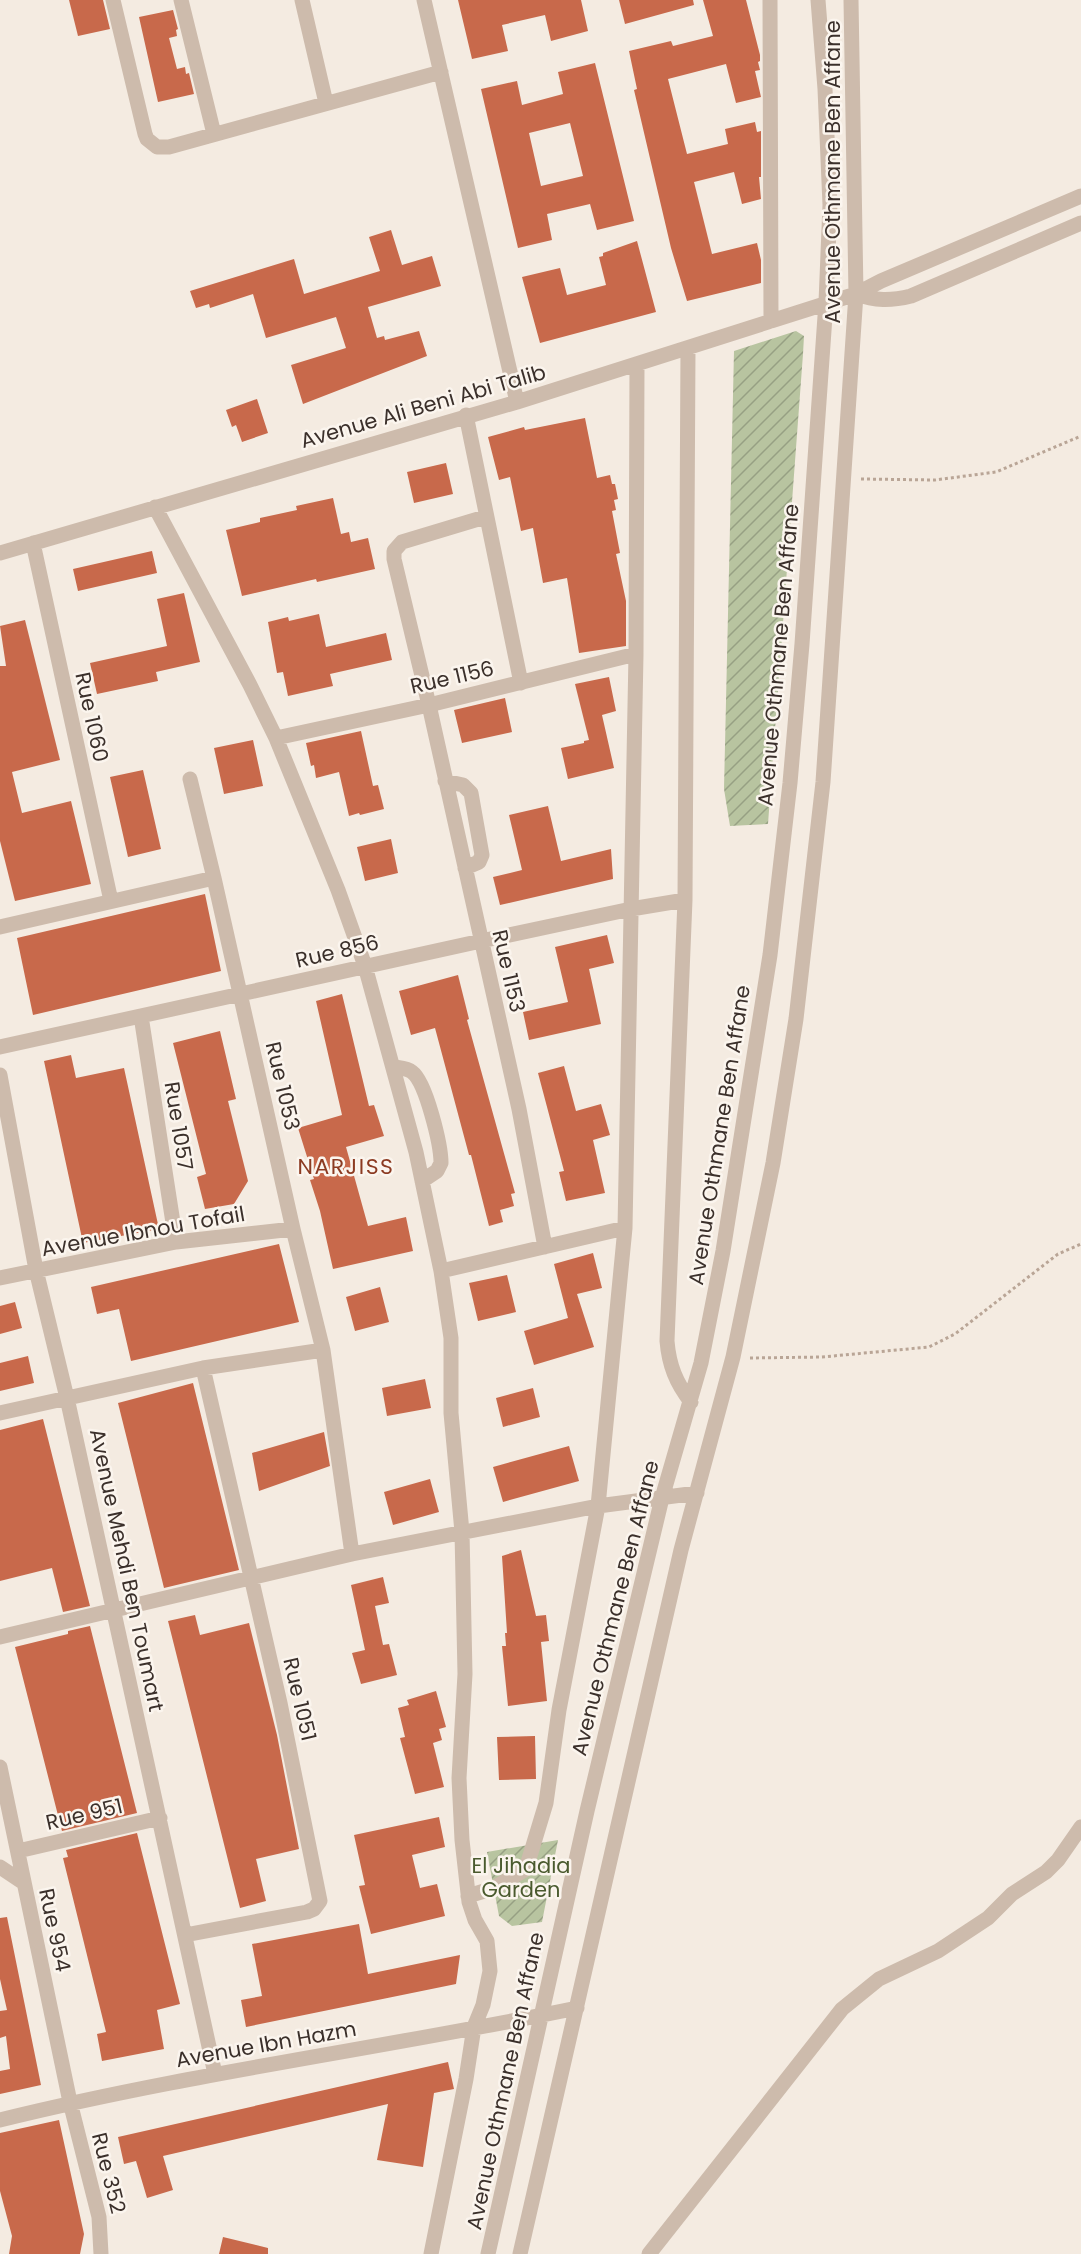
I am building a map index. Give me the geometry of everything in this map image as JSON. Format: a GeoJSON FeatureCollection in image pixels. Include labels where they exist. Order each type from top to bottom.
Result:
{"type":"FeatureCollection","features":[{"type":"Feature","properties":{"kind":"street"},"geometry":{"type":"LineString","coordinates":[[113,0],[147,139],[157,147],[163,148],[441,72]]}},
{"type":"Feature","properties":{"kind":"street"},"geometry":{"type":"LineString","coordinates":[[181,0],[214,134]]}},
{"type":"Feature","properties":{"kind":"street"},"geometry":{"type":"LineString","coordinates":[[302,0],[326,103]]}},
{"type":"Feature","properties":{"kind":"street"},"geometry":{"type":"LineString","coordinates":[[424,0],[517,402]]}},
{"type":"Feature","properties":{"kind":"street"},"geometry":{"type":"LineString","coordinates":[[770,0],[771,321]]}},
{"type":"Feature","properties":{"kind":"street","name":"Avenue Othmane Ben Affane"},"geometry":{"type":"LineString","coordinates":[[488,2254],[587,1811],[662,1498],[701,1363],[723,1251],[770,955],[790,783],[802,644],[826,302],[829,170],[818,0]]}},
{"type":"Feature","properties":{"kind":"street","name":"Avenue Othmane Ben Affane"},"geometry":{"type":"LineString","coordinates":[[520,2254],[679,1561],[733,1357],[773,1163],[796,1019],[824,782],[856,294],[851,0]]}},
{"type":"Feature","properties":{"kind":"street"},"geometry":{"type":"LineString","coordinates":[[856,294],[881,281],[1081,196]]}},
{"type":"Feature","properties":{"kind":"street"},"geometry":{"type":"LineString","coordinates":[[856,294],[878,300],[911,296],[1081,223]]}},
{"type":"Feature","properties":{"kind":"street","name":"Avenue Ali Beni Abi Talib"},"geometry":{"type":"LineString","coordinates":[[0,553],[466,415],[517,402],[856,294]]}},
{"type":"Feature","properties":{"kind":"street"},"geometry":{"type":"LineString","coordinates":[[687,349],[685,900],[668,1341],[671,1368],[691,1402]]}},
{"type":"Feature","properties":{"kind":"street"},"geometry":{"type":"LineString","coordinates":[[468,1896],[494,1888],[526,1869],[546,1803],[564,1678],[598,1506],[625,1228],[636,654],[637,364]]}},
{"type":"Feature","properties":{"kind":"street"},"geometry":{"type":"LineString","coordinates":[[466,415],[520,683]]}},
{"type":"Feature","properties":{"kind":"street"},"geometry":{"type":"LineString","coordinates":[[155,507],[276,738],[319,842],[365,966],[394,1067],[441,1271],[451,1338],[451,1413],[462,1532],[465,1674],[459,1778],[462,1840],[468,1896],[475,1920],[487,1941],[490,1971],[483,2005],[474,2028],[431,2254]]}},
{"type":"Feature","properties":{"kind":"street","name":"Rue 1153"},"geometry":{"type":"LineString","coordinates":[[485,517],[402,542],[394,551],[394,559],[519,1109],[545,1247]]}},
{"type":"Feature","properties":{"kind":"street","name":"Rue 1060"},"geometry":{"type":"LineString","coordinates":[[33,543],[111,901]]}},
{"type":"Feature","properties":{"kind":"street","name":"Rue 1156"},"geometry":{"type":"LineString","coordinates":[[276,738],[429,705],[636,654]]}},
{"type":"Feature","properties":{"kind":"street","name":"Rue 1053"},"geometry":{"type":"LineString","coordinates":[[189,779],[214,878],[322,1350],[352,1554]]}},
{"type":"Feature","properties":{"kind":"street"},"geometry":{"type":"LineString","coordinates":[[445,781],[463,785],[471,794],[482,855],[479,862],[465,868]]}},
{"type":"Feature","properties":{"kind":"street"},"geometry":{"type":"LineString","coordinates":[[0,927],[214,878]]}},
{"type":"Feature","properties":{"kind":"street","name":"Rue 856"},"geometry":{"type":"LineString","coordinates":[[0,1047],[481,941],[631,909],[685,900]]}},
{"type":"Feature","properties":{"kind":"street","name":"Rue 1057"},"geometry":{"type":"LineString","coordinates":[[141,1016],[176,1242]]}},
{"type":"Feature","properties":{"kind":"street"},"geometry":{"type":"LineString","coordinates":[[394,1067],[413,1072],[420,1080],[427,1095],[441,1162],[437,1171],[422,1182]]}},
{"type":"Feature","properties":{"kind":"street","name":"Avenue Mehdi Ben Toumart"},"geometry":{"type":"LineString","coordinates":[[0,1074],[36,1270],[114,1609],[214,2074]]}},
{"type":"Feature","properties":{"kind":"street"},"geometry":{"type":"LineString","coordinates":[[441,1271],[625,1228]]}},
{"type":"Feature","properties":{"kind":"street","name":"Avenue Ibnou Tofail"},"geometry":{"type":"LineString","coordinates":[[0,1278],[176,1242],[293,1229]]}},
{"type":"Feature","properties":{"kind":"street"},"geometry":{"type":"LineString","coordinates":[[0,1413],[203,1368],[322,1350]]}},
{"type":"Feature","properties":{"kind":"street","name":"Rue 1051"},"geometry":{"type":"LineString","coordinates":[[185,1935],[307,1912],[314,1909],[320,1901],[280,1703],[203,1368]]}},
{"type":"Feature","properties":{"kind":"street"},"geometry":{"type":"LineString","coordinates":[[0,1637],[352,1554],[598,1506],[698,1493]]}},
{"type":"Feature","properties":{"kind":"street","name":"Rue 954"},"geometry":{"type":"LineString","coordinates":[[0,1767],[70,2102]]}},
{"type":"Feature","properties":{"kind":"street","name":"Rue 951"},"geometry":{"type":"LineString","coordinates":[[18,1851],[160,1818]]}},
{"type":"Feature","properties":{"kind":"street"},"geometry":{"type":"LineString","coordinates":[[649,2254],[842,2009],[879,1979],[938,1951],[988,1918],[1012,1894],[1046,1872],[1058,1860],[1081,1827]]}},
{"type":"Feature","properties":{"kind":"street"},"geometry":{"type":"LineString","coordinates":[[0,1867],[24,1883]]}},
{"type":"Feature","properties":{"kind":"street","name":"Avenue Ibn Hazm"},"geometry":{"type":"LineString","coordinates":[[0,2120],[70,2102],[214,2074],[577,2008]]}},
{"type":"Feature","properties":{"kind":"street","name":"Rue 352"},"geometry":{"type":"LineString","coordinates":[[70,2102],[99,2217],[101,2254]]}},
{"type":"Feature","properties":{"kind":"path"},"geometry":{"type":"LineString","coordinates":[[844,478],[915,481],[996,472],[1081,436]]}},
{"type":"Feature","properties":{"kind":"path"},"geometry":{"type":"LineString","coordinates":[[733,1357],[776,1359],[822,1357],[929,1347],[955,1334],[1058,1254],[1081,1244]]}},
{"type":"Feature","properties":{"kind":"green space"},"geometry":{"type":"Polygon","coordinates":[[[796,331],[804,336],[803,354],[768,824],[730,826],[724,789],[734,351],[796,331]]]}},
{"type":"Feature","properties":{"kind":"green space","name":"El Jihadia Garden"},"geometry":{"type":"Polygon","coordinates":[[[558,1840],[542,1922],[512,1926],[499,1916],[487,1852],[558,1840]]]}},
{"type":"Feature","properties":{"kind":"building"},"geometry":{"type":"Polygon","coordinates":[[[69,0],[103,0],[110,29],[78,36],[69,0]]]}},
{"type":"Feature","properties":{"kind":"building"},"geometry":{"type":"Polygon","coordinates":[[[458,0],[581,0],[588,31],[551,41],[545,15],[502,25],[508,51],[472,59],[458,0]]]}},
{"type":"Feature","properties":{"kind":"building"},"geometry":{"type":"Polygon","coordinates":[[[619,0],[693,0],[694,5],[625,24],[619,0]]]}},
{"type":"Feature","properties":{"kind":"building"},"geometry":{"type":"Polygon","coordinates":[[[703,0],[746,0],[760,55],[758,62],[760,70],[755,71],[761,97],[736,103],[726,64],[668,79],[687,154],[728,144],[725,129],[755,122],[757,132],[761,131],[761,177],[759,177],[761,199],[742,204],[734,172],[694,182],[712,254],[757,243],[761,260],[761,283],[687,301],[671,248],[634,90],[637,89],[629,51],[671,41],[673,46],[713,36],[703,0]]]}},
{"type":"Feature","properties":{"kind":"building"},"geometry":{"type":"Polygon","coordinates":[[[173,10],[178,29],[176,30],[177,36],[169,38],[177,69],[185,67],[186,74],[189,73],[194,94],[158,102],[139,17],[173,10]]]}},
{"type":"Feature","properties":{"kind":"building"},"geometry":{"type":"Polygon","coordinates":[[[595,63],[634,221],[597,230],[590,204],[547,214],[552,240],[518,248],[481,89],[517,81],[522,105],[563,94],[558,72],[595,63]],[[570,123],[529,133],[541,186],[583,176],[570,123]]]}},
{"type":"Feature","properties":{"kind":"building"},"geometry":{"type":"Polygon","coordinates":[[[391,230],[402,265],[432,256],[441,286],[368,307],[377,338],[384,336],[385,340],[419,331],[427,356],[303,404],[291,365],[346,348],[336,317],[266,338],[253,294],[210,308],[209,304],[196,308],[190,291],[294,259],[304,294],[380,271],[369,237],[391,230]]]}},
{"type":"Feature","properties":{"kind":"building"},"geometry":{"type":"Polygon","coordinates":[[[637,241],[656,312],[540,343],[522,277],[560,268],[567,295],[606,285],[599,257],[603,256],[603,253],[637,241]]]}},
{"type":"Feature","properties":{"kind":"building"},"geometry":{"type":"Polygon","coordinates":[[[257,399],[268,433],[242,442],[236,425],[232,427],[226,410],[257,399]]]}},
{"type":"Feature","properties":{"kind":"building"},"geometry":{"type":"Polygon","coordinates":[[[585,418],[597,478],[610,475],[612,484],[615,484],[618,499],[614,500],[616,510],[612,511],[620,553],[616,554],[626,601],[626,646],[579,653],[567,578],[543,583],[533,528],[521,531],[510,477],[499,480],[488,437],[524,427],[525,430],[585,418]]]}},
{"type":"Feature","properties":{"kind":"building"},"geometry":{"type":"Polygon","coordinates":[[[446,463],[453,494],[414,503],[407,472],[446,463]]]}},
{"type":"Feature","properties":{"kind":"building"},"geometry":{"type":"Polygon","coordinates":[[[333,498],[341,534],[349,532],[351,542],[368,538],[375,569],[317,582],[316,579],[242,596],[226,530],[260,522],[260,518],[297,510],[296,506],[333,498]]]}},
{"type":"Feature","properties":{"kind":"building"},"geometry":{"type":"Polygon","coordinates":[[[152,551],[157,573],[78,591],[73,569],[152,551]]]}},
{"type":"Feature","properties":{"kind":"building"},"geometry":{"type":"Polygon","coordinates":[[[184,593],[200,662],[156,672],[158,681],[97,694],[90,663],[167,646],[157,599],[184,593]]]}},
{"type":"Feature","properties":{"kind":"building"},"geometry":{"type":"Polygon","coordinates":[[[319,614],[326,647],[386,633],[392,660],[330,674],[333,686],[288,696],[283,672],[277,673],[268,622],[288,617],[289,621],[319,614]]]}},
{"type":"Feature","properties":{"kind":"building"},"geometry":{"type":"Polygon","coordinates":[[[25,620],[60,760],[12,772],[22,813],[71,801],[91,884],[15,901],[0,841],[0,666],[6,666],[0,626],[25,620]]]}},
{"type":"Feature","properties":{"kind":"building"},"geometry":{"type":"Polygon","coordinates":[[[609,677],[616,711],[602,715],[614,768],[568,779],[561,748],[589,740],[575,684],[609,677]]]}},
{"type":"Feature","properties":{"kind":"building"},"geometry":{"type":"Polygon","coordinates":[[[505,698],[512,732],[462,743],[454,710],[505,698]]]}},
{"type":"Feature","properties":{"kind":"building"},"geometry":{"type":"Polygon","coordinates":[[[361,731],[373,786],[378,785],[384,809],[349,816],[339,772],[316,778],[306,743],[361,731]]]}},
{"type":"Feature","properties":{"kind":"building"},"geometry":{"type":"Polygon","coordinates":[[[253,740],[263,786],[224,794],[214,748],[253,740]]]}},
{"type":"Feature","properties":{"kind":"building"},"geometry":{"type":"Polygon","coordinates":[[[143,770],[161,849],[128,857],[110,777],[143,770]]]}},
{"type":"Feature","properties":{"kind":"building"},"geometry":{"type":"Polygon","coordinates":[[[548,806],[561,861],[611,849],[613,879],[500,905],[493,877],[522,870],[509,815],[548,806]]]}},
{"type":"Feature","properties":{"kind":"building"},"geometry":{"type":"Polygon","coordinates":[[[391,839],[398,873],[365,881],[357,847],[391,839]]]}},
{"type":"Feature","properties":{"kind":"building"},"geometry":{"type":"Polygon","coordinates":[[[205,894],[221,971],[33,1015],[17,938],[205,894]]]}},
{"type":"Feature","properties":{"kind":"building"},"geometry":{"type":"Polygon","coordinates":[[[607,935],[614,963],[589,969],[601,1024],[529,1040],[523,1012],[568,1002],[555,947],[607,935]]]}},
{"type":"Feature","properties":{"kind":"building"},"geometry":{"type":"Polygon","coordinates":[[[458,975],[469,1019],[467,1020],[515,1193],[511,1194],[514,1206],[500,1210],[503,1222],[489,1226],[435,1028],[411,1035],[399,991],[458,975]]]}},
{"type":"Feature","properties":{"kind":"building"},"geometry":{"type":"Polygon","coordinates":[[[342,994],[369,1106],[374,1105],[384,1136],[346,1147],[368,1226],[406,1217],[413,1251],[333,1269],[320,1211],[310,1180],[314,1179],[298,1128],[342,1115],[316,1001],[342,994]]]}},
{"type":"Feature","properties":{"kind":"building"},"geometry":{"type":"Polygon","coordinates":[[[220,1031],[236,1099],[228,1101],[248,1181],[234,1204],[205,1209],[197,1177],[206,1174],[173,1043],[220,1031]]]}},
{"type":"Feature","properties":{"kind":"building"},"geometry":{"type":"Polygon","coordinates":[[[71,1055],[76,1078],[124,1068],[159,1229],[83,1243],[44,1061],[71,1055]]]}},
{"type":"Feature","properties":{"kind":"building"},"geometry":{"type":"Polygon","coordinates":[[[564,1066],[576,1111],[601,1104],[610,1135],[593,1140],[605,1193],[566,1201],[559,1172],[564,1171],[538,1073],[564,1066]]]}},
{"type":"Feature","properties":{"kind":"building"},"geometry":{"type":"Polygon","coordinates":[[[279,1244],[299,1322],[131,1361],[119,1309],[97,1314],[91,1287],[279,1244]]]}},
{"type":"Feature","properties":{"kind":"building"},"geometry":{"type":"Polygon","coordinates":[[[593,1253],[602,1288],[577,1294],[594,1347],[534,1365],[524,1331],[568,1318],[554,1264],[593,1253]]]}},
{"type":"Feature","properties":{"kind":"building"},"geometry":{"type":"Polygon","coordinates":[[[507,1275],[516,1312],[478,1321],[469,1283],[507,1275]]]}},
{"type":"Feature","properties":{"kind":"building"},"geometry":{"type":"Polygon","coordinates":[[[380,1287],[389,1322],[355,1331],[346,1297],[380,1287]]]}},
{"type":"Feature","properties":{"kind":"building"},"geometry":{"type":"Polygon","coordinates":[[[15,1302],[22,1328],[0,1334],[0,1306],[15,1302]]]}},
{"type":"Feature","properties":{"kind":"building"},"geometry":{"type":"Polygon","coordinates":[[[28,1356],[34,1383],[0,1391],[0,1363],[28,1356]]]}},
{"type":"Feature","properties":{"kind":"building"},"geometry":{"type":"Polygon","coordinates":[[[425,1379],[431,1408],[387,1416],[382,1388],[425,1379]]]}},
{"type":"Feature","properties":{"kind":"building"},"geometry":{"type":"Polygon","coordinates":[[[193,1383],[239,1570],[164,1588],[118,1403],[193,1383]]]}},
{"type":"Feature","properties":{"kind":"building"},"geometry":{"type":"Polygon","coordinates":[[[533,1388],[540,1417],[503,1427],[496,1398],[533,1388]]]}},
{"type":"Feature","properties":{"kind":"building"},"geometry":{"type":"Polygon","coordinates":[[[43,1419],[90,1606],[63,1612],[52,1568],[0,1581],[0,1430],[43,1419]]]}},
{"type":"Feature","properties":{"kind":"building"},"geometry":{"type":"Polygon","coordinates":[[[324,1432],[330,1466],[259,1491],[252,1453],[324,1432]]]}},
{"type":"Feature","properties":{"kind":"building"},"geometry":{"type":"Polygon","coordinates":[[[569,1446],[579,1481],[503,1502],[493,1467],[569,1446]]]}},
{"type":"Feature","properties":{"kind":"building"},"geometry":{"type":"Polygon","coordinates":[[[430,1479],[439,1512],[393,1525],[384,1492],[430,1479]]]}},
{"type":"Feature","properties":{"kind":"building"},"geometry":{"type":"Polygon","coordinates":[[[521,1550],[536,1616],[546,1615],[549,1641],[541,1642],[547,1701],[508,1706],[502,1646],[506,1646],[505,1633],[507,1633],[502,1556],[521,1550]]]}},
{"type":"Feature","properties":{"kind":"building"},"geometry":{"type":"Polygon","coordinates":[[[383,1577],[389,1603],[375,1606],[383,1645],[389,1644],[397,1675],[361,1684],[352,1653],[365,1650],[351,1585],[383,1577]]]}},
{"type":"Feature","properties":{"kind":"building"},"geometry":{"type":"Polygon","coordinates":[[[195,1615],[200,1635],[249,1623],[277,1735],[299,1849],[256,1859],[266,1901],[240,1908],[168,1621],[195,1615]]]}},
{"type":"Feature","properties":{"kind":"building"},"geometry":{"type":"Polygon","coordinates":[[[90,1626],[137,1813],[62,1831],[15,1647],[90,1626]]]}},
{"type":"Feature","properties":{"kind":"building"},"geometry":{"type":"Polygon","coordinates":[[[436,1691],[446,1727],[439,1729],[442,1740],[433,1743],[444,1787],[415,1794],[400,1738],[405,1737],[398,1708],[409,1705],[407,1700],[436,1691]]]}},
{"type":"Feature","properties":{"kind":"building"},"geometry":{"type":"Polygon","coordinates":[[[535,1736],[536,1779],[499,1780],[497,1737],[535,1736]]]}},
{"type":"Feature","properties":{"kind":"building"},"geometry":{"type":"Polygon","coordinates":[[[439,1817],[445,1847],[412,1855],[420,1888],[437,1884],[445,1916],[371,1934],[359,1886],[365,1885],[354,1835],[439,1817]]]}},
{"type":"Feature","properties":{"kind":"building"},"geometry":{"type":"Polygon","coordinates":[[[137,1833],[180,2004],[157,2010],[164,2049],[102,2061],[97,2034],[106,2032],[63,1858],[68,1857],[66,1850],[137,1833]]]}},
{"type":"Feature","properties":{"kind":"building"},"geometry":{"type":"Polygon","coordinates":[[[7,1917],[41,2085],[0,2094],[0,2071],[10,2069],[6,2036],[0,2038],[0,2011],[7,2010],[0,1979],[0,1918],[7,1917]]]}},
{"type":"Feature","properties":{"kind":"building"},"geometry":{"type":"Polygon","coordinates":[[[359,1924],[368,1974],[460,1955],[456,1984],[246,2027],[241,2000],[262,1996],[252,1944],[359,1924]]]}},
{"type":"Feature","properties":{"kind":"building"},"geometry":{"type":"Polygon","coordinates":[[[448,2062],[454,2089],[434,2093],[423,2167],[377,2160],[388,2104],[163,2156],[173,2190],[147,2198],[136,2161],[124,2164],[118,2137],[448,2062]]]}},
{"type":"Feature","properties":{"kind":"building"},"geometry":{"type":"Polygon","coordinates":[[[59,2120],[84,2234],[80,2254],[9,2254],[12,2236],[0,2191],[0,2133],[59,2120]]]}},
{"type":"Feature","properties":{"kind":"building"},"geometry":{"type":"Polygon","coordinates":[[[223,2237],[268,2248],[268,2254],[219,2254],[223,2237]]]}},
{"type":"Feature","properties":{"kind":"district","name":"NARJISS"},"geometry":{"type":"Point","coordinates":[346,1166]}}]}
